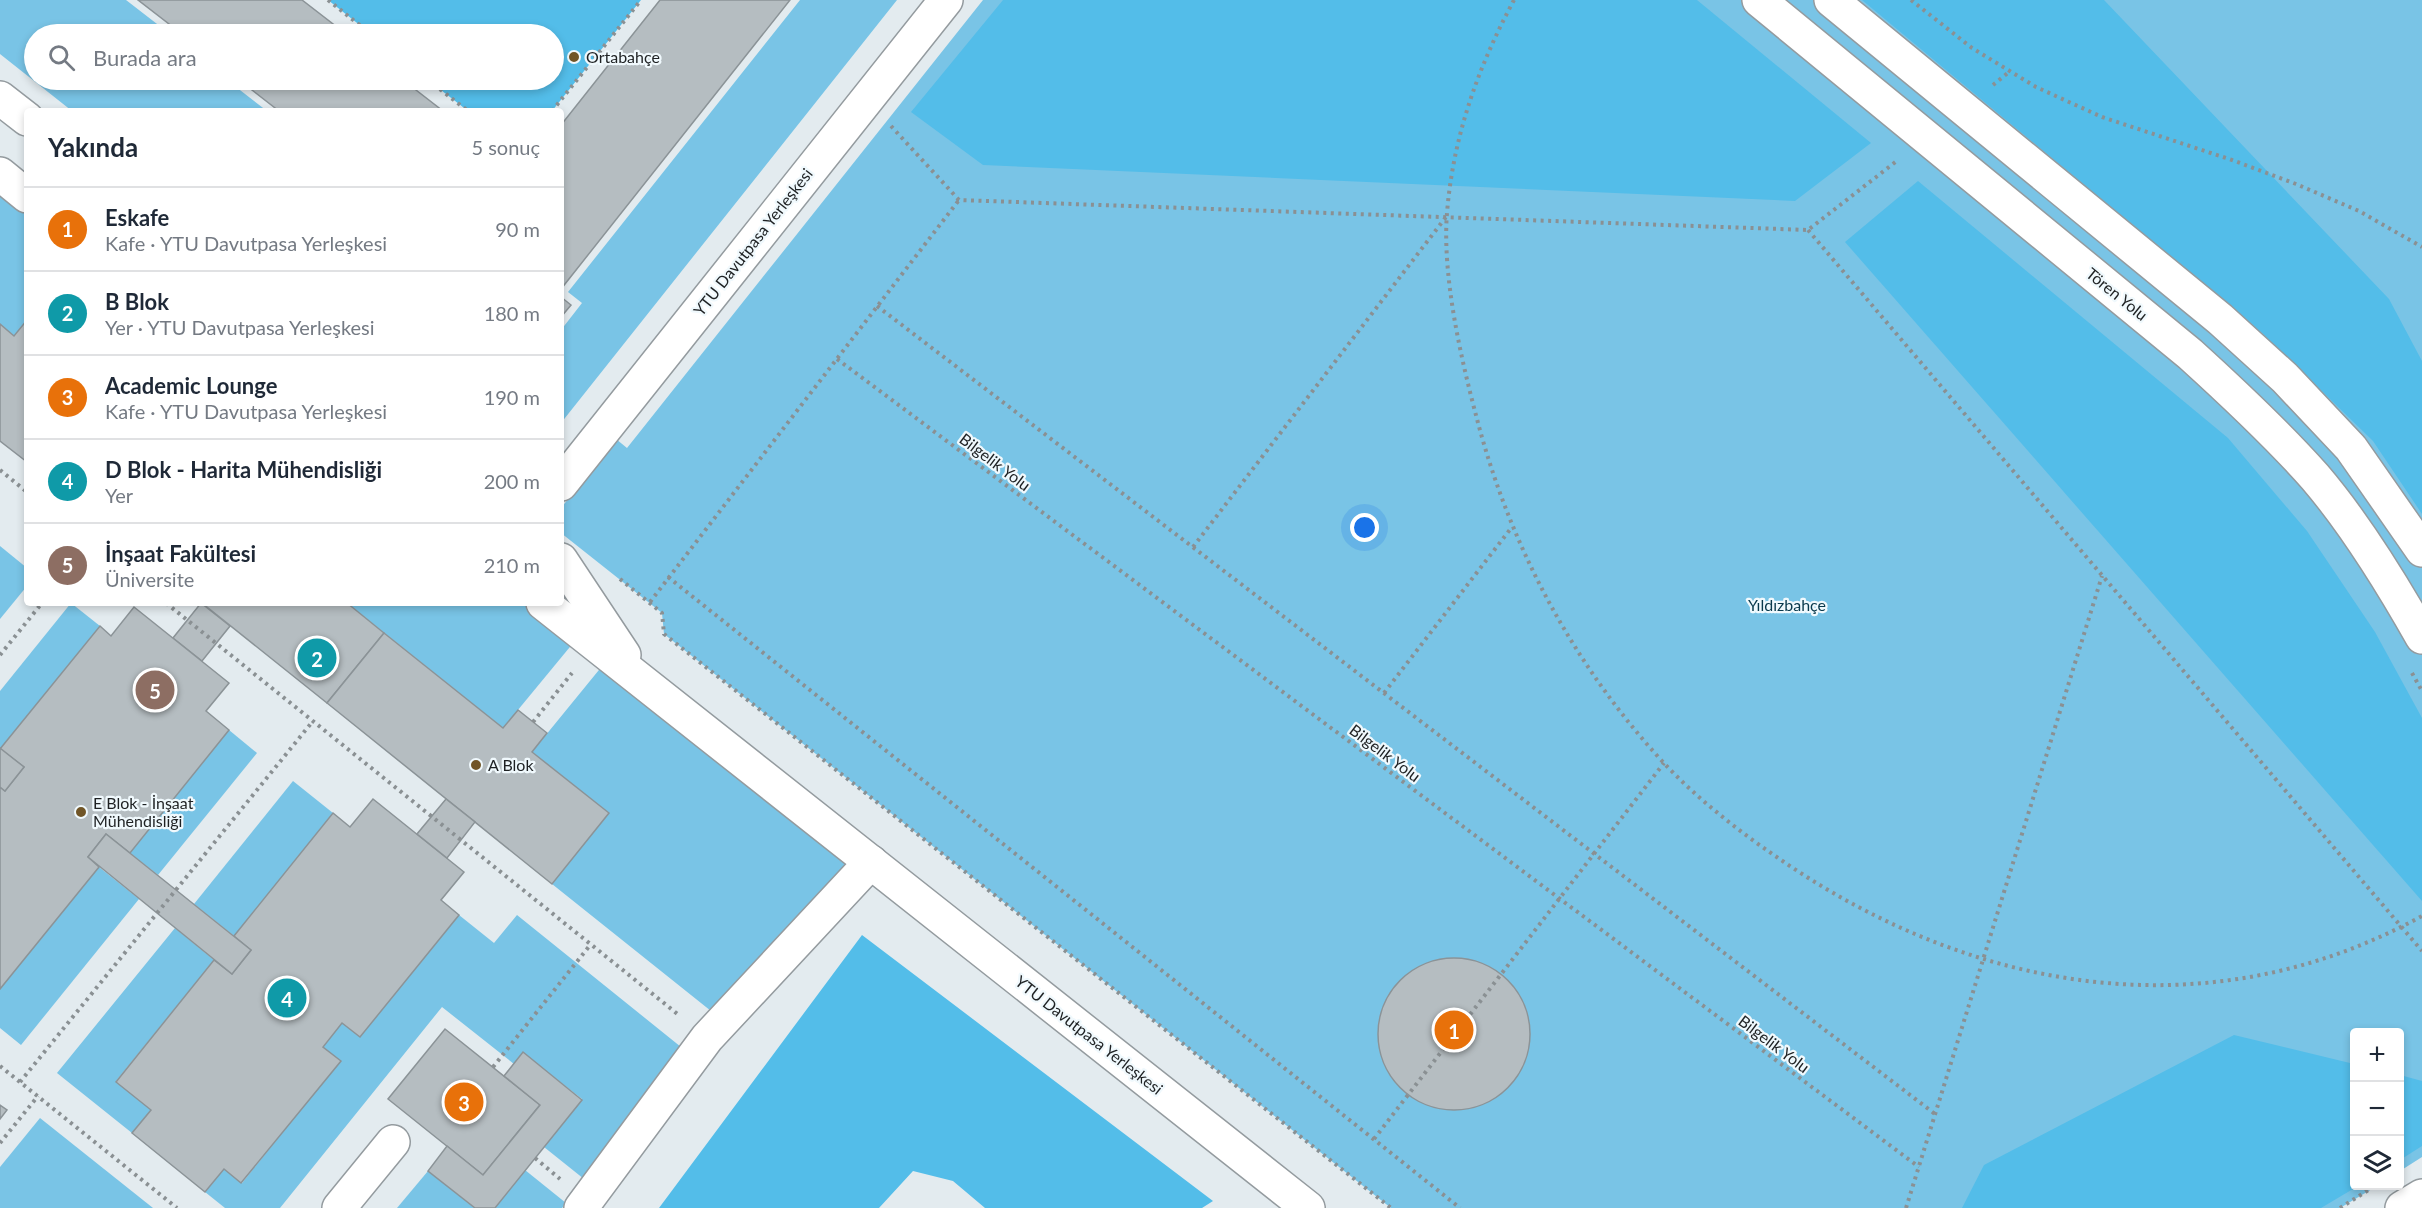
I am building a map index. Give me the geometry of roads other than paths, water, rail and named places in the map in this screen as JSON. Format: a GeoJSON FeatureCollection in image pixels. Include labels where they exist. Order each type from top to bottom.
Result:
{"type":"FeatureCollection","features":[{"type":"Feature","properties":{"kind":"street","name":"YTU Davutpasa Yerleşkesi"},"geometry":{"type":"LineString","coordinates":[[564,480],[946,0]]}},
{"type":"Feature","properties":{"kind":"street","name":"Tören Yolu"},"geometry":{"type":"LineString","coordinates":[[1759,0],[2190,354],[2252,411],[2316,478],[2365,546],[2422,637]]}},
{"type":"Feature","properties":{"kind":"street"},"geometry":{"type":"LineString","coordinates":[[1831,0],[2211,312],[2284,378],[2351,448],[2422,550]]}},
{"type":"Feature","properties":{"kind":"street"},"geometry":{"type":"LineString","coordinates":[[0,98],[24,117]]}},
{"type":"Feature","properties":{"kind":"street"},"geometry":{"type":"LineString","coordinates":[[0,174],[24,194]]}},
{"type":"Feature","properties":{"kind":"street","name":"YTU Davutpasa Yerleşkesi"},"geometry":{"type":"LineString","coordinates":[[564,565],[642,682]]}},
{"type":"Feature","properties":{"kind":"street","name":"YTU Davutpasa Yerleşkesi"},"geometry":{"type":"LineString","coordinates":[[547,606],[1308,1208]]}},
{"type":"Feature","properties":{"kind":"street"},"geometry":{"type":"LineString","coordinates":[[581,1208],[707,1038],[871,862]]}},
{"type":"Feature","properties":{"kind":"street"},"geometry":{"type":"LineString","coordinates":[[339,1208],[393,1142]]}},
{"type":"Feature","properties":{"kind":"street"},"geometry":{"type":"LineString","coordinates":[[2402,1208],[2422,1196]]}},
{"type":"Feature","properties":{"kind":"place","name":"Ortabahçe"},"geometry":{"type":"Point","coordinates":[574,57]}},
{"type":"Feature","properties":{"kind":"place","name":"B Blok"},"geometry":{"type":"Point","coordinates":[317,658]}},
{"type":"Feature","properties":{"kind":"place","name":"İnşaat Fakültesi"},"geometry":{"type":"Point","coordinates":[155,690]}},
{"type":"Feature","properties":{"kind":"place","name":"A Blok"},"geometry":{"type":"Point","coordinates":[476,765]}},
{"type":"Feature","properties":{"kind":"place","name":"E Blok - İnşaat Mühendisliği"},"geometry":{"type":"Point","coordinates":[81,812]}},
{"type":"Feature","properties":{"kind":"place","name":"D Blok - Harita Mühendisliği"},"geometry":{"type":"Point","coordinates":[287,998]}},
{"type":"Feature","properties":{"kind":"place","name":"Eskafe"},"geometry":{"type":"Point","coordinates":[1454,1030]}},
{"type":"Feature","properties":{"kind":"place","name":"Academic Lounge"},"geometry":{"type":"Point","coordinates":[464,1102]}},
{"type":"Feature","properties":{"kind":"park label","name":"Yıldızbahçe"},"geometry":{"type":"Point","coordinates":[1787,605]}}]}
